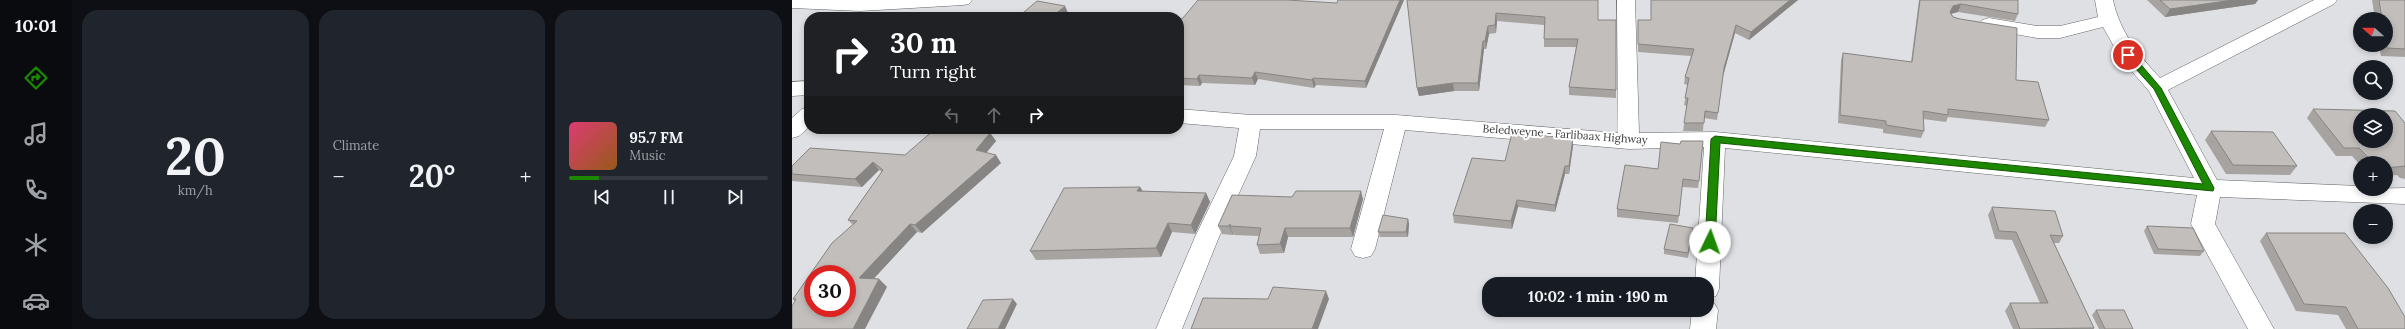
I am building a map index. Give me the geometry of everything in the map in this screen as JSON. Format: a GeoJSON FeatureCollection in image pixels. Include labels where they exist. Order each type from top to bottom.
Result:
{"type":"FeatureCollection","features":[{"type":"Feature","properties":{"kind":"street"},"geometry":{"type":"LineString","coordinates":[[792,3],[860,6],[956,0]]}},
{"type":"Feature","properties":{"kind":"street"},"geometry":{"type":"LineString","coordinates":[[1626,0],[1629,141]]}},
{"type":"Feature","properties":{"kind":"street"},"geometry":{"type":"LineString","coordinates":[[2104,0],[2108,20],[2128,55],[2157,88],[2210,188],[2203,224],[2261,329]]}},
{"type":"Feature","properties":{"kind":"street"},"geometry":{"type":"LineString","coordinates":[[2157,88],[2328,0]]}},
{"type":"Feature","properties":{"kind":"street"},"geometry":{"type":"LineString","coordinates":[[1972,22],[2037,32],[2060,32],[2108,20]]}},
{"type":"Feature","properties":{"kind":"street"},"geometry":{"type":"LineString","coordinates":[[792,89],[804,88]]}},
{"type":"Feature","properties":{"kind":"street","name":"Beledweyne - Farlibaax Highway"},"geometry":{"type":"LineString","coordinates":[[1184,116],[1251,122],[1396,122],[1629,141],[1715,139],[2210,188],[2405,196]]}},
{"type":"Feature","properties":{"kind":"street"},"geometry":{"type":"LineString","coordinates":[[792,131],[804,119]]}},
{"type":"Feature","properties":{"kind":"street"},"geometry":{"type":"LineString","coordinates":[[1169,329],[1206,237],[1245,156],[1251,122]]}},
{"type":"Feature","properties":{"kind":"street"},"geometry":{"type":"LineString","coordinates":[[1363,249],[1396,122]]}},
{"type":"Feature","properties":{"kind":"street"},"geometry":{"type":"LineString","coordinates":[[1708,277],[1715,139]]}},
{"type":"Feature","properties":{"kind":"street"},"geometry":{"type":"LineString","coordinates":[[1702,329],[1704,317]]}},
{"type":"Feature","properties":{"kind":"building"},"geometry":{"type":"Polygon","coordinates":[[[1198,0],[1287,0],[1337,3],[1338,0],[1400,0],[1365,81],[1313,78],[1312,80],[1255,72],[1252,78],[1199,75],[1197,79],[1184,78],[1184,17],[1198,0]]]}},
{"type":"Feature","properties":{"kind":"building"},"geometry":{"type":"Polygon","coordinates":[[[1407,0],[1598,0],[1598,20],[1616,20],[1616,90],[1569,87],[1578,39],[1544,39],[1545,17],[1496,13],[1495,25],[1488,26],[1485,41],[1483,41],[1478,83],[1453,83],[1417,88],[1407,0]]]}},
{"type":"Feature","properties":{"kind":"building"},"geometry":{"type":"Polygon","coordinates":[[[1651,0],[1790,0],[1751,32],[1736,25],[1724,68],[1718,113],[1705,111],[1704,123],[1684,123],[1688,98],[1685,98],[1689,78],[1685,77],[1694,49],[1638,44],[1638,20],[1651,20],[1651,0]]]}},
{"type":"Feature","properties":{"kind":"building"},"geometry":{"type":"Polygon","coordinates":[[[1920,0],[2018,0],[2018,14],[1961,4],[1953,6],[1950,12],[1953,17],[1960,19],[2017,28],[2016,80],[2038,82],[2049,120],[1948,109],[1948,115],[1923,111],[1924,131],[1886,125],[1886,121],[1840,115],[1843,53],[1912,62],[1920,0]]]}},
{"type":"Feature","properties":{"kind":"building"},"geometry":{"type":"Polygon","coordinates":[[[2160,0],[2233,0],[2170,9],[2160,0]]]}},
{"type":"Feature","properties":{"kind":"building"},"geometry":{"type":"Polygon","coordinates":[[[2379,0],[2405,0],[2405,49],[2393,48],[2393,12],[2381,12],[2379,0]]]}},
{"type":"Feature","properties":{"kind":"building"},"geometry":{"type":"Polygon","coordinates":[[[1037,1],[1065,6],[1058,12],[1024,12],[1037,1]]]}},
{"type":"Feature","properties":{"kind":"building"},"geometry":{"type":"Polygon","coordinates":[[[2313,109],[2353,110],[2353,148],[2344,148],[2313,109]]]}},
{"type":"Feature","properties":{"kind":"building"},"geometry":{"type":"Polygon","coordinates":[[[2393,111],[2395,111],[2405,123],[2405,166],[2393,167],[2393,156],[2367,156],[2359,148],[2393,148],[2393,111]]]}},
{"type":"Feature","properties":{"kind":"building"},"geometry":{"type":"Polygon","coordinates":[[[2211,131],[2273,132],[2297,166],[2233,165],[2211,131]]]}},
{"type":"Feature","properties":{"kind":"building"},"geometry":{"type":"Polygon","coordinates":[[[1512,133],[1573,138],[1569,166],[1565,166],[1555,205],[1517,200],[1511,221],[1453,215],[1472,158],[1505,161],[1512,133]]]}},
{"type":"Feature","properties":{"kind":"building"},"geometry":{"type":"Polygon","coordinates":[[[929,134],[989,134],[976,150],[996,155],[915,225],[910,224],[859,278],[879,279],[853,329],[792,329],[792,306],[796,299],[793,299],[804,283],[804,317],[856,317],[856,265],[817,265],[832,243],[857,221],[848,220],[883,170],[873,162],[855,179],[792,174],[792,166],[810,148],[905,155],[929,134]]]}},
{"type":"Feature","properties":{"kind":"building"},"geometry":{"type":"Polygon","coordinates":[[[1681,141],[1703,141],[1699,181],[1683,179],[1679,216],[1617,209],[1625,165],[1658,169],[1661,142],[1680,144],[1681,141]]]}},
{"type":"Feature","properties":{"kind":"building"},"geometry":{"type":"Polygon","coordinates":[[[1140,187],[1137,191],[1206,193],[1191,225],[1168,223],[1156,248],[1030,251],[1064,188],[1140,187]]]}},
{"type":"Feature","properties":{"kind":"building"},"geometry":{"type":"Polygon","coordinates":[[[1296,191],[1361,191],[1350,228],[1285,228],[1280,244],[1257,245],[1261,228],[1230,226],[1230,224],[1229,226],[1218,226],[1232,195],[1292,197],[1296,191]]]}},
{"type":"Feature","properties":{"kind":"building"},"geometry":{"type":"Polygon","coordinates":[[[1992,207],[2055,211],[2063,236],[2050,235],[2094,328],[2020,329],[2010,303],[2048,303],[2016,232],[1999,231],[1992,207]]]}},
{"type":"Feature","properties":{"kind":"building"},"geometry":{"type":"Polygon","coordinates":[[[1383,215],[1408,219],[1406,232],[1378,232],[1383,215]]]}},
{"type":"Feature","properties":{"kind":"building"},"geometry":{"type":"Polygon","coordinates":[[[1670,224],[1693,228],[1688,253],[1664,249],[1670,224]]]}},
{"type":"Feature","properties":{"kind":"building"},"geometry":{"type":"Polygon","coordinates":[[[2147,226],[2193,228],[2204,251],[2158,249],[2147,226]]]}},
{"type":"Feature","properties":{"kind":"building"},"geometry":{"type":"Polygon","coordinates":[[[2266,233],[2345,233],[2388,288],[2405,317],[2405,329],[2358,329],[2346,307],[2304,304],[2266,233]]]}},
{"type":"Feature","properties":{"kind":"building"},"geometry":{"type":"Polygon","coordinates":[[[1273,287],[1326,291],[1312,329],[1191,329],[1203,298],[1268,299],[1273,287]]]}},
{"type":"Feature","properties":{"kind":"building"},"geometry":{"type":"Polygon","coordinates":[[[1013,299],[998,329],[967,329],[983,300],[1013,299]]]}},
{"type":"Feature","properties":{"kind":"building"},"geometry":{"type":"Polygon","coordinates":[[[2096,310],[2124,310],[2133,329],[2105,329],[2096,310]]]}},
{"type":"Feature","properties":{"kind":"route"},"geometry":{"type":"LineString","coordinates":[[1710,242],[1715,139],[2210,188],[2157,88],[2128,55]]}}]}
